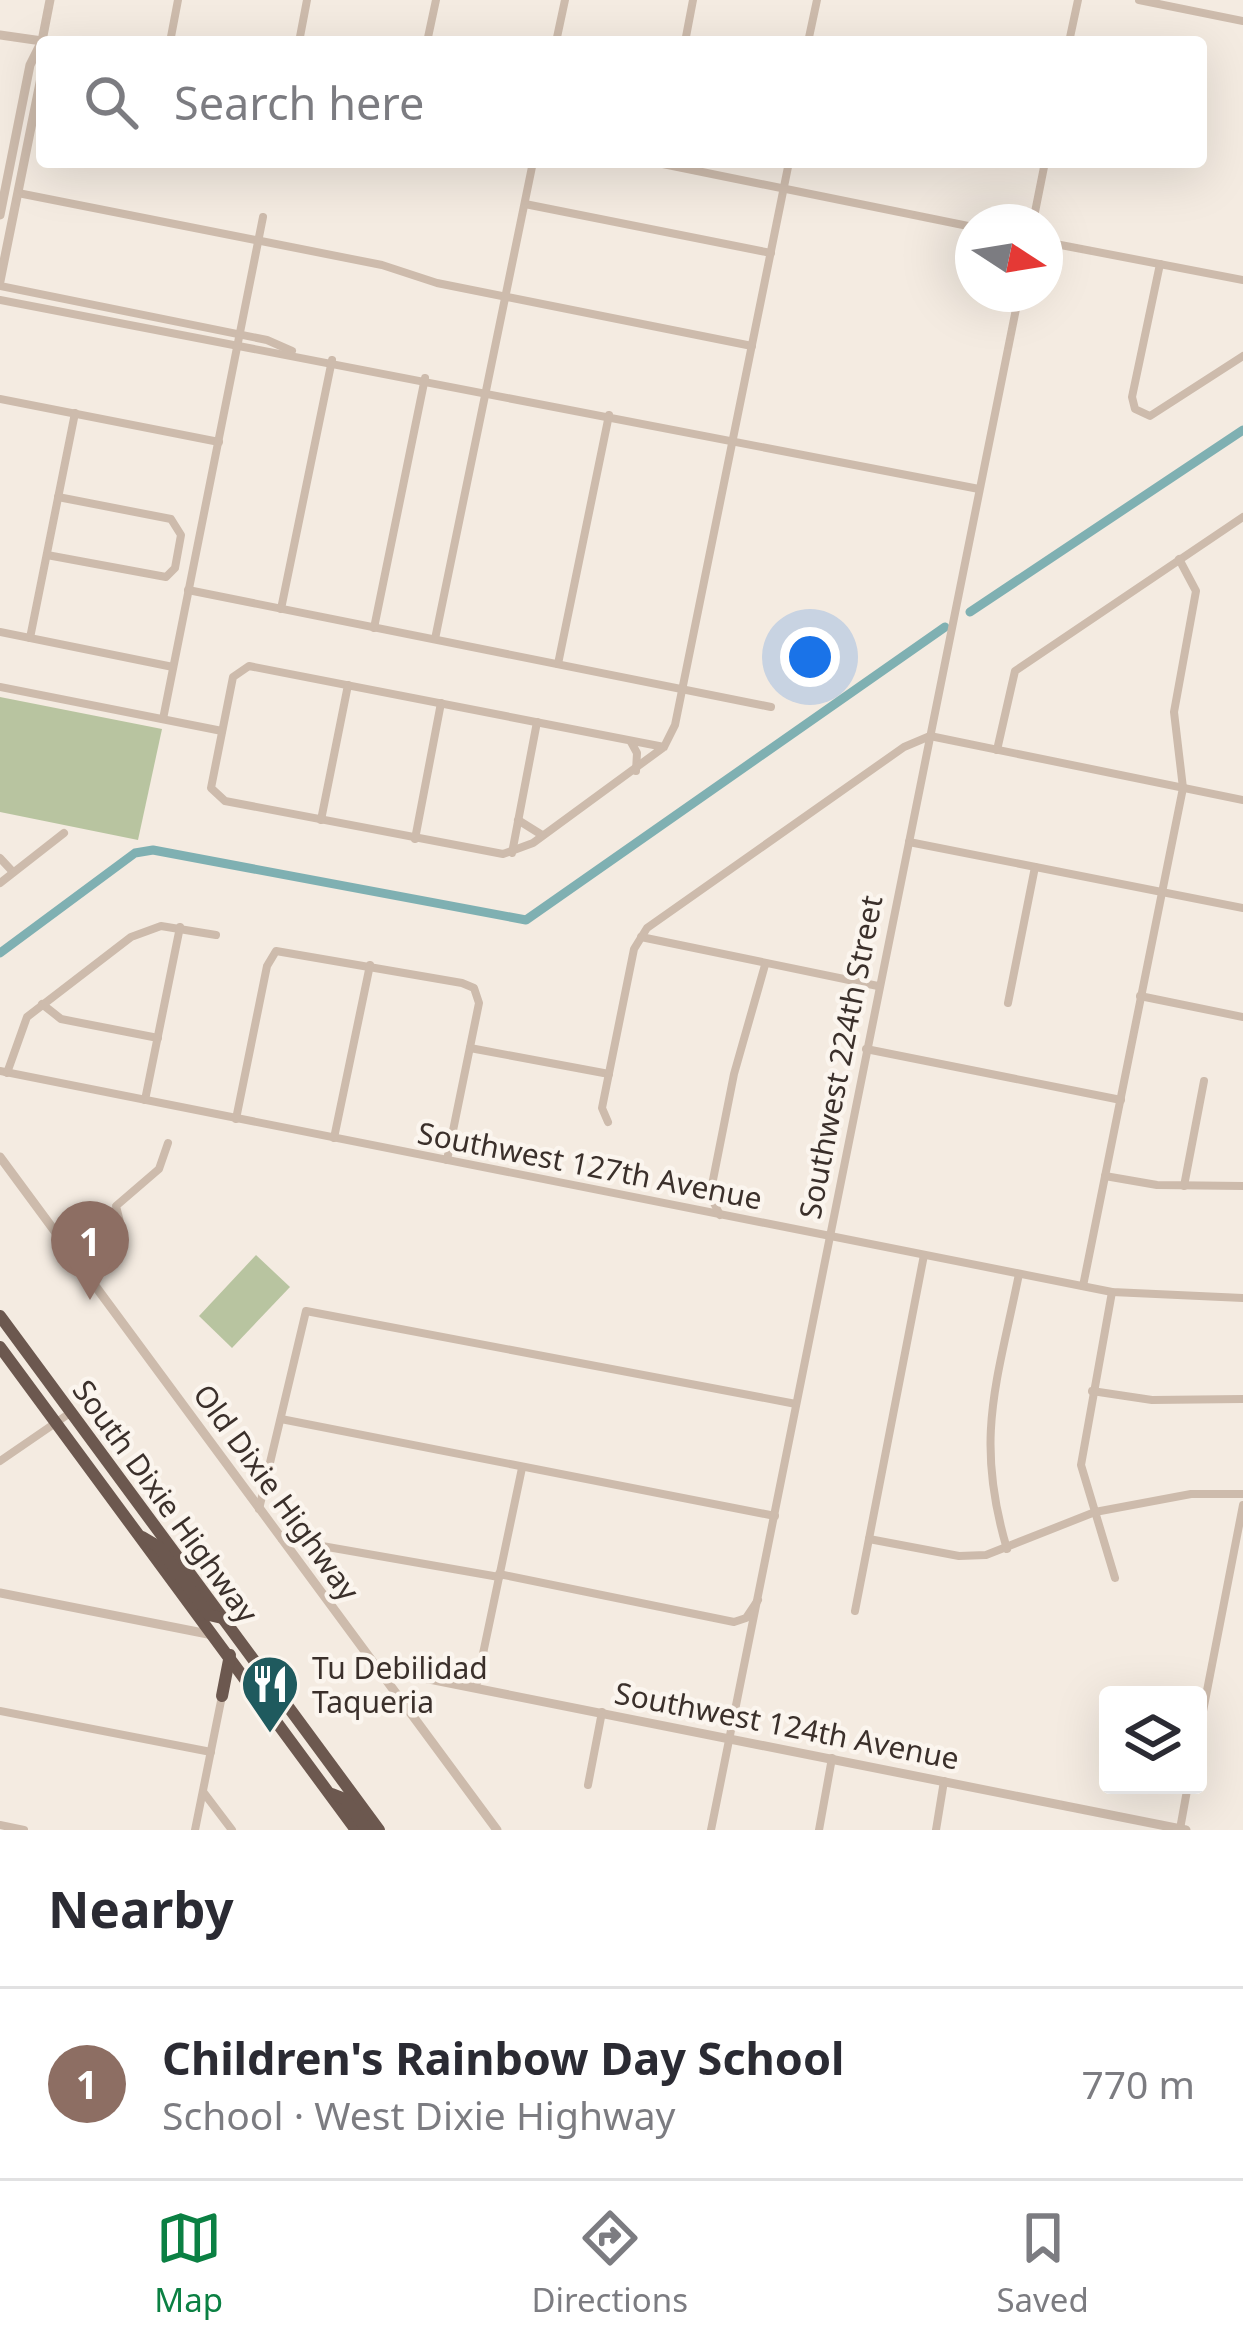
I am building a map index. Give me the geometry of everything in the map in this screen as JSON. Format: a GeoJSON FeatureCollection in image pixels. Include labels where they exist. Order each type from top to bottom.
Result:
{"type":"FeatureCollection","features":[{"type":"Feature","properties":{"kind":"highway","name":"South Dixie Highway"},"geometry":{"type":"LineString","coordinates":[[0,1316],[379,1830]]}},
{"type":"Feature","properties":{"kind":"highway","name":"South Dixie Highway"},"geometry":{"type":"LineString","coordinates":[[0,1347],[356,1830]]}},
{"type":"Feature","properties":{"kind":"highway"},"geometry":{"type":"LineString","coordinates":[[138,1534],[159,1547],[208,1615],[222,1618]]}},
{"type":"Feature","properties":{"kind":"highway"},"geometry":{"type":"LineString","coordinates":[[222,1696],[236,1637]]}},
{"type":"Feature","properties":{"kind":"highway"},"geometry":{"type":"LineString","coordinates":[[222,1696],[235,1685],[250,1686]]}},
{"type":"Feature","properties":{"kind":"highway"},"geometry":{"type":"LineString","coordinates":[[329,1794],[344,1799],[367,1830]]}},
{"type":"Feature","properties":{"kind":"street"},"geometry":{"type":"LineString","coordinates":[[43,36],[50,0]]}},
{"type":"Feature","properties":{"kind":"street"},"geometry":{"type":"LineString","coordinates":[[171,36],[178,0]]}},
{"type":"Feature","properties":{"kind":"street"},"geometry":{"type":"LineString","coordinates":[[300,36],[307,0]]}},
{"type":"Feature","properties":{"kind":"street"},"geometry":{"type":"LineString","coordinates":[[428,36],[436,0]]}},
{"type":"Feature","properties":{"kind":"street"},"geometry":{"type":"LineString","coordinates":[[557,36],[565,0]]}},
{"type":"Feature","properties":{"kind":"street"},"geometry":{"type":"LineString","coordinates":[[686,36],[693,0]]}},
{"type":"Feature","properties":{"kind":"street"},"geometry":{"type":"LineString","coordinates":[[809,36],[817,0]]}},
{"type":"Feature","properties":{"kind":"street"},"geometry":{"type":"LineString","coordinates":[[1071,36],[1078,0]]}},
{"type":"Feature","properties":{"kind":"street"},"geometry":{"type":"LineString","coordinates":[[1139,0],[1243,21]]}},
{"type":"Feature","properties":{"kind":"street"},"geometry":{"type":"LineString","coordinates":[[0,35],[36,41]]}},
{"type":"Feature","properties":{"kind":"street"},"geometry":{"type":"LineString","coordinates":[[0,215],[36,54]]}},
{"type":"Feature","properties":{"kind":"street"},"geometry":{"type":"LineString","coordinates":[[36,103],[0,284],[240,335],[293,352],[979,489]]}},
{"type":"Feature","properties":{"kind":"street"},"geometry":{"type":"LineString","coordinates":[[435,640],[532,168]]}},
{"type":"Feature","properties":{"kind":"street"},"geometry":{"type":"LineString","coordinates":[[687,168],[955,223]]}},
{"type":"Feature","properties":{"kind":"street"},"geometry":{"type":"LineString","coordinates":[[664,748],[349,685],[239,668],[211,784],[214,795],[321,820],[489,854],[512,853],[544,836],[664,748],[675,724],[788,168]]}},
{"type":"Feature","properties":{"kind":"street"},"geometry":{"type":"LineString","coordinates":[[1037,204],[1044,168]]}},
{"type":"Feature","properties":{"kind":"street"},"geometry":{"type":"LineString","coordinates":[[18,193],[752,346]]}},
{"type":"Feature","properties":{"kind":"street"},"geometry":{"type":"LineString","coordinates":[[524,204],[771,253]]}},
{"type":"Feature","properties":{"kind":"street"},"geometry":{"type":"LineString","coordinates":[[163,719],[263,217]]}},
{"type":"Feature","properties":{"kind":"street"},"geometry":{"type":"LineString","coordinates":[[1063,245],[1243,280]]}},
{"type":"Feature","properties":{"kind":"street"},"geometry":{"type":"LineString","coordinates":[[1160,264],[1132,398],[1141,415],[1150,416],[1243,356]]}},
{"type":"Feature","properties":{"kind":"street"},"geometry":{"type":"LineString","coordinates":[[0,300],[237,348],[293,352]]}},
{"type":"Feature","properties":{"kind":"street","name":"Southwest 224th Street"},"geometry":{"type":"LineString","coordinates":[[711,1830],[1015,312]]}},
{"type":"Feature","properties":{"kind":"street"},"geometry":{"type":"LineString","coordinates":[[281,609],[332,360]]}},
{"type":"Feature","properties":{"kind":"street"},"geometry":{"type":"LineString","coordinates":[[374,628],[425,378]]}},
{"type":"Feature","properties":{"kind":"street"},"geometry":{"type":"LineString","coordinates":[[0,399],[219,442]]}},
{"type":"Feature","properties":{"kind":"street"},"geometry":{"type":"LineString","coordinates":[[30,638],[75,413]]}},
{"type":"Feature","properties":{"kind":"street"},"geometry":{"type":"LineString","coordinates":[[558,664],[609,415]]}},
{"type":"Feature","properties":{"kind":"street"},"geometry":{"type":"LineString","coordinates":[[46,555],[166,577],[175,568],[179,525],[58,497]]}},
{"type":"Feature","properties":{"kind":"street"},"geometry":{"type":"LineString","coordinates":[[997,750],[1015,670],[1243,517]]}},
{"type":"Feature","properties":{"kind":"street"},"geometry":{"type":"LineString","coordinates":[[1083,1286],[1183,788],[1174,712],[1196,591],[1179,559]]}},
{"type":"Feature","properties":{"kind":"street"},"geometry":{"type":"LineString","coordinates":[[188,590],[771,707]]}},
{"type":"Feature","properties":{"kind":"street"},"geometry":{"type":"LineString","coordinates":[[0,632],[173,667]]}},
{"type":"Feature","properties":{"kind":"street"},"geometry":{"type":"LineString","coordinates":[[321,820],[349,685]]}},
{"type":"Feature","properties":{"kind":"street"},"geometry":{"type":"LineString","coordinates":[[0,687],[222,730]]}},
{"type":"Feature","properties":{"kind":"street"},"geometry":{"type":"LineString","coordinates":[[415,838],[442,703]]}},
{"type":"Feature","properties":{"kind":"street"},"geometry":{"type":"LineString","coordinates":[[512,853],[537,722]]}},
{"type":"Feature","properties":{"kind":"street"},"geometry":{"type":"LineString","coordinates":[[608,1122],[602,1108],[640,937],[904,747],[930,736],[1243,800]]}},
{"type":"Feature","properties":{"kind":"street"},"geometry":{"type":"LineString","coordinates":[[630,741],[637,753],[636,771]]}},
{"type":"Feature","properties":{"kind":"street"},"geometry":{"type":"LineString","coordinates":[[518,820],[527,830],[544,836]]}},
{"type":"Feature","properties":{"kind":"street"},"geometry":{"type":"LineString","coordinates":[[0,883],[64,833]]}},
{"type":"Feature","properties":{"kind":"street"},"geometry":{"type":"LineString","coordinates":[[908,842],[1243,908]]}},
{"type":"Feature","properties":{"kind":"street"},"geometry":{"type":"LineString","coordinates":[[0,858],[14,872]]}},
{"type":"Feature","properties":{"kind":"street"},"geometry":{"type":"LineString","coordinates":[[1008,1003],[1035,867]]}},
{"type":"Feature","properties":{"kind":"street"},"geometry":{"type":"LineString","coordinates":[[4,1072],[19,1029],[42,1004],[131,937],[155,927],[216,935]]}},
{"type":"Feature","properties":{"kind":"street"},"geometry":{"type":"LineString","coordinates":[[146,1100],[180,928]]}},
{"type":"Feature","properties":{"kind":"street"},"geometry":{"type":"LineString","coordinates":[[640,937],[878,986]]}},
{"type":"Feature","properties":{"kind":"street"},"geometry":{"type":"LineString","coordinates":[[236,1119],[273,953],[292,950],[370,965],[474,988],[479,1003],[447,1160]]}},
{"type":"Feature","properties":{"kind":"street"},"geometry":{"type":"LineString","coordinates":[[334,1138],[370,965]]}},
{"type":"Feature","properties":{"kind":"street"},"geometry":{"type":"LineString","coordinates":[[727,1218],[716,1212],[710,1196],[734,1074],[765,965]]}},
{"type":"Feature","properties":{"kind":"street"},"geometry":{"type":"LineString","coordinates":[[1140,996],[1243,1016]]}},
{"type":"Feature","properties":{"kind":"street"},"geometry":{"type":"LineString","coordinates":[[42,1004],[61,1019],[158,1038]]}},
{"type":"Feature","properties":{"kind":"street"},"geometry":{"type":"LineString","coordinates":[[470,1048],[609,1074]]}},
{"type":"Feature","properties":{"kind":"street"},"geometry":{"type":"LineString","coordinates":[[866,1049],[1120,1100]]}},
{"type":"Feature","properties":{"kind":"street","name":"Southwest 127th Avenue"},"geometry":{"type":"LineString","coordinates":[[4,1072],[1112,1292],[1243,1298]]}},
{"type":"Feature","properties":{"kind":"street"},"geometry":{"type":"LineString","coordinates":[[1184,1186],[1204,1081]]}},
{"type":"Feature","properties":{"kind":"street"},"geometry":{"type":"LineString","coordinates":[[122,1226],[116,1206],[159,1169],[168,1143]]}},
{"type":"Feature","properties":{"kind":"street","name":"Old Dixie Highway"},"geometry":{"type":"LineString","coordinates":[[0,1157],[497,1830]]}},
{"type":"Feature","properties":{"kind":"street"},"geometry":{"type":"LineString","coordinates":[[1105,1176],[1184,1186],[1243,1186]]}},
{"type":"Feature","properties":{"kind":"street"},"geometry":{"type":"LineString","coordinates":[[855,1611],[924,1255]]}},
{"type":"Feature","properties":{"kind":"street"},"geometry":{"type":"LineString","coordinates":[[1007,1549],[993,1501],[987,1440],[1019,1274]]}},
{"type":"Feature","properties":{"kind":"street"},"geometry":{"type":"LineString","coordinates":[[1112,1292],[1081,1465],[1115,1578]]}},
{"type":"Feature","properties":{"kind":"street"},"geometry":{"type":"LineString","coordinates":[[259,1509],[306,1311],[796,1404]]}},
{"type":"Feature","properties":{"kind":"street"},"geometry":{"type":"LineString","coordinates":[[1092,1390],[1152,1400],[1243,1399]]}},
{"type":"Feature","properties":{"kind":"street"},"geometry":{"type":"LineString","coordinates":[[0,1461],[70,1412]]}},
{"type":"Feature","properties":{"kind":"street"},"geometry":{"type":"LineString","coordinates":[[280,1419],[775,1516]]}},
{"type":"Feature","properties":{"kind":"street"},"geometry":{"type":"LineString","coordinates":[[476,1687],[522,1468]]}},
{"type":"Feature","properties":{"kind":"street"},"geometry":{"type":"LineString","coordinates":[[869,1539],[959,1556],[1007,1549],[1095,1512],[1169,1497],[1243,1494]]}},
{"type":"Feature","properties":{"kind":"street"},"geometry":{"type":"LineString","coordinates":[[1207,1690],[1243,1504]]}},
{"type":"Feature","properties":{"kind":"street"},"geometry":{"type":"LineString","coordinates":[[281,1539],[734,1622],[746,1618],[759,1599]]}},
{"type":"Feature","properties":{"kind":"street"},"geometry":{"type":"LineString","coordinates":[[0,1594],[213,1635]]}},
{"type":"Feature","properties":{"kind":"street","name":"Southwest 124th Avenue"},"geometry":{"type":"LineString","coordinates":[[378,1669],[1181,1830]]}},
{"type":"Feature","properties":{"kind":"street"},"geometry":{"type":"LineString","coordinates":[[195,1830],[222,1696]]}},
{"type":"Feature","properties":{"kind":"street"},"geometry":{"type":"LineString","coordinates":[[0,1711],[211,1752]]}},
{"type":"Feature","properties":{"kind":"street"},"geometry":{"type":"LineString","coordinates":[[588,1785],[602,1712]]}},
{"type":"Feature","properties":{"kind":"street"},"geometry":{"type":"LineString","coordinates":[[819,1830],[832,1758]]}},
{"type":"Feature","properties":{"kind":"street"},"geometry":{"type":"LineString","coordinates":[[936,1830],[944,1780]]}},
{"type":"Feature","properties":{"kind":"street"},"geometry":{"type":"LineString","coordinates":[[203,1792],[232,1830]]}},
{"type":"Feature","properties":{"kind":"street"},"geometry":{"type":"LineString","coordinates":[[1181,1830],[1187,1794]]}},
{"type":"Feature","properties":{"kind":"street"},"geometry":{"type":"LineString","coordinates":[[0,1825],[24,1830]]}},
{"type":"Feature","properties":{"kind":"green space"},"geometry":{"type":"Polygon","coordinates":[[[0,697],[162,729],[138,840],[0,812],[0,697]]]}},
{"type":"Feature","properties":{"kind":"green space"},"geometry":{"type":"Polygon","coordinates":[[[256,1255],[290,1287],[232,1348],[199,1316],[256,1255]]]}},
{"type":"Feature","properties":{"kind":"waterway"},"geometry":{"type":"LineString","coordinates":[[970,612],[1243,430]]}},
{"type":"Feature","properties":{"kind":"waterway"},"geometry":{"type":"LineString","coordinates":[[0,953],[135,853],[153,850],[526,920],[945,627]]}},
{"type":"Feature","properties":{"kind":"place","name":"Children's Rainbow Day School"},"geometry":{"type":"Point","coordinates":[90,1300]}},
{"type":"Feature","properties":{"kind":"place","name":"Tu Debilidad Taqueria"},"geometry":{"type":"Point","coordinates":[270,1735]}}]}
